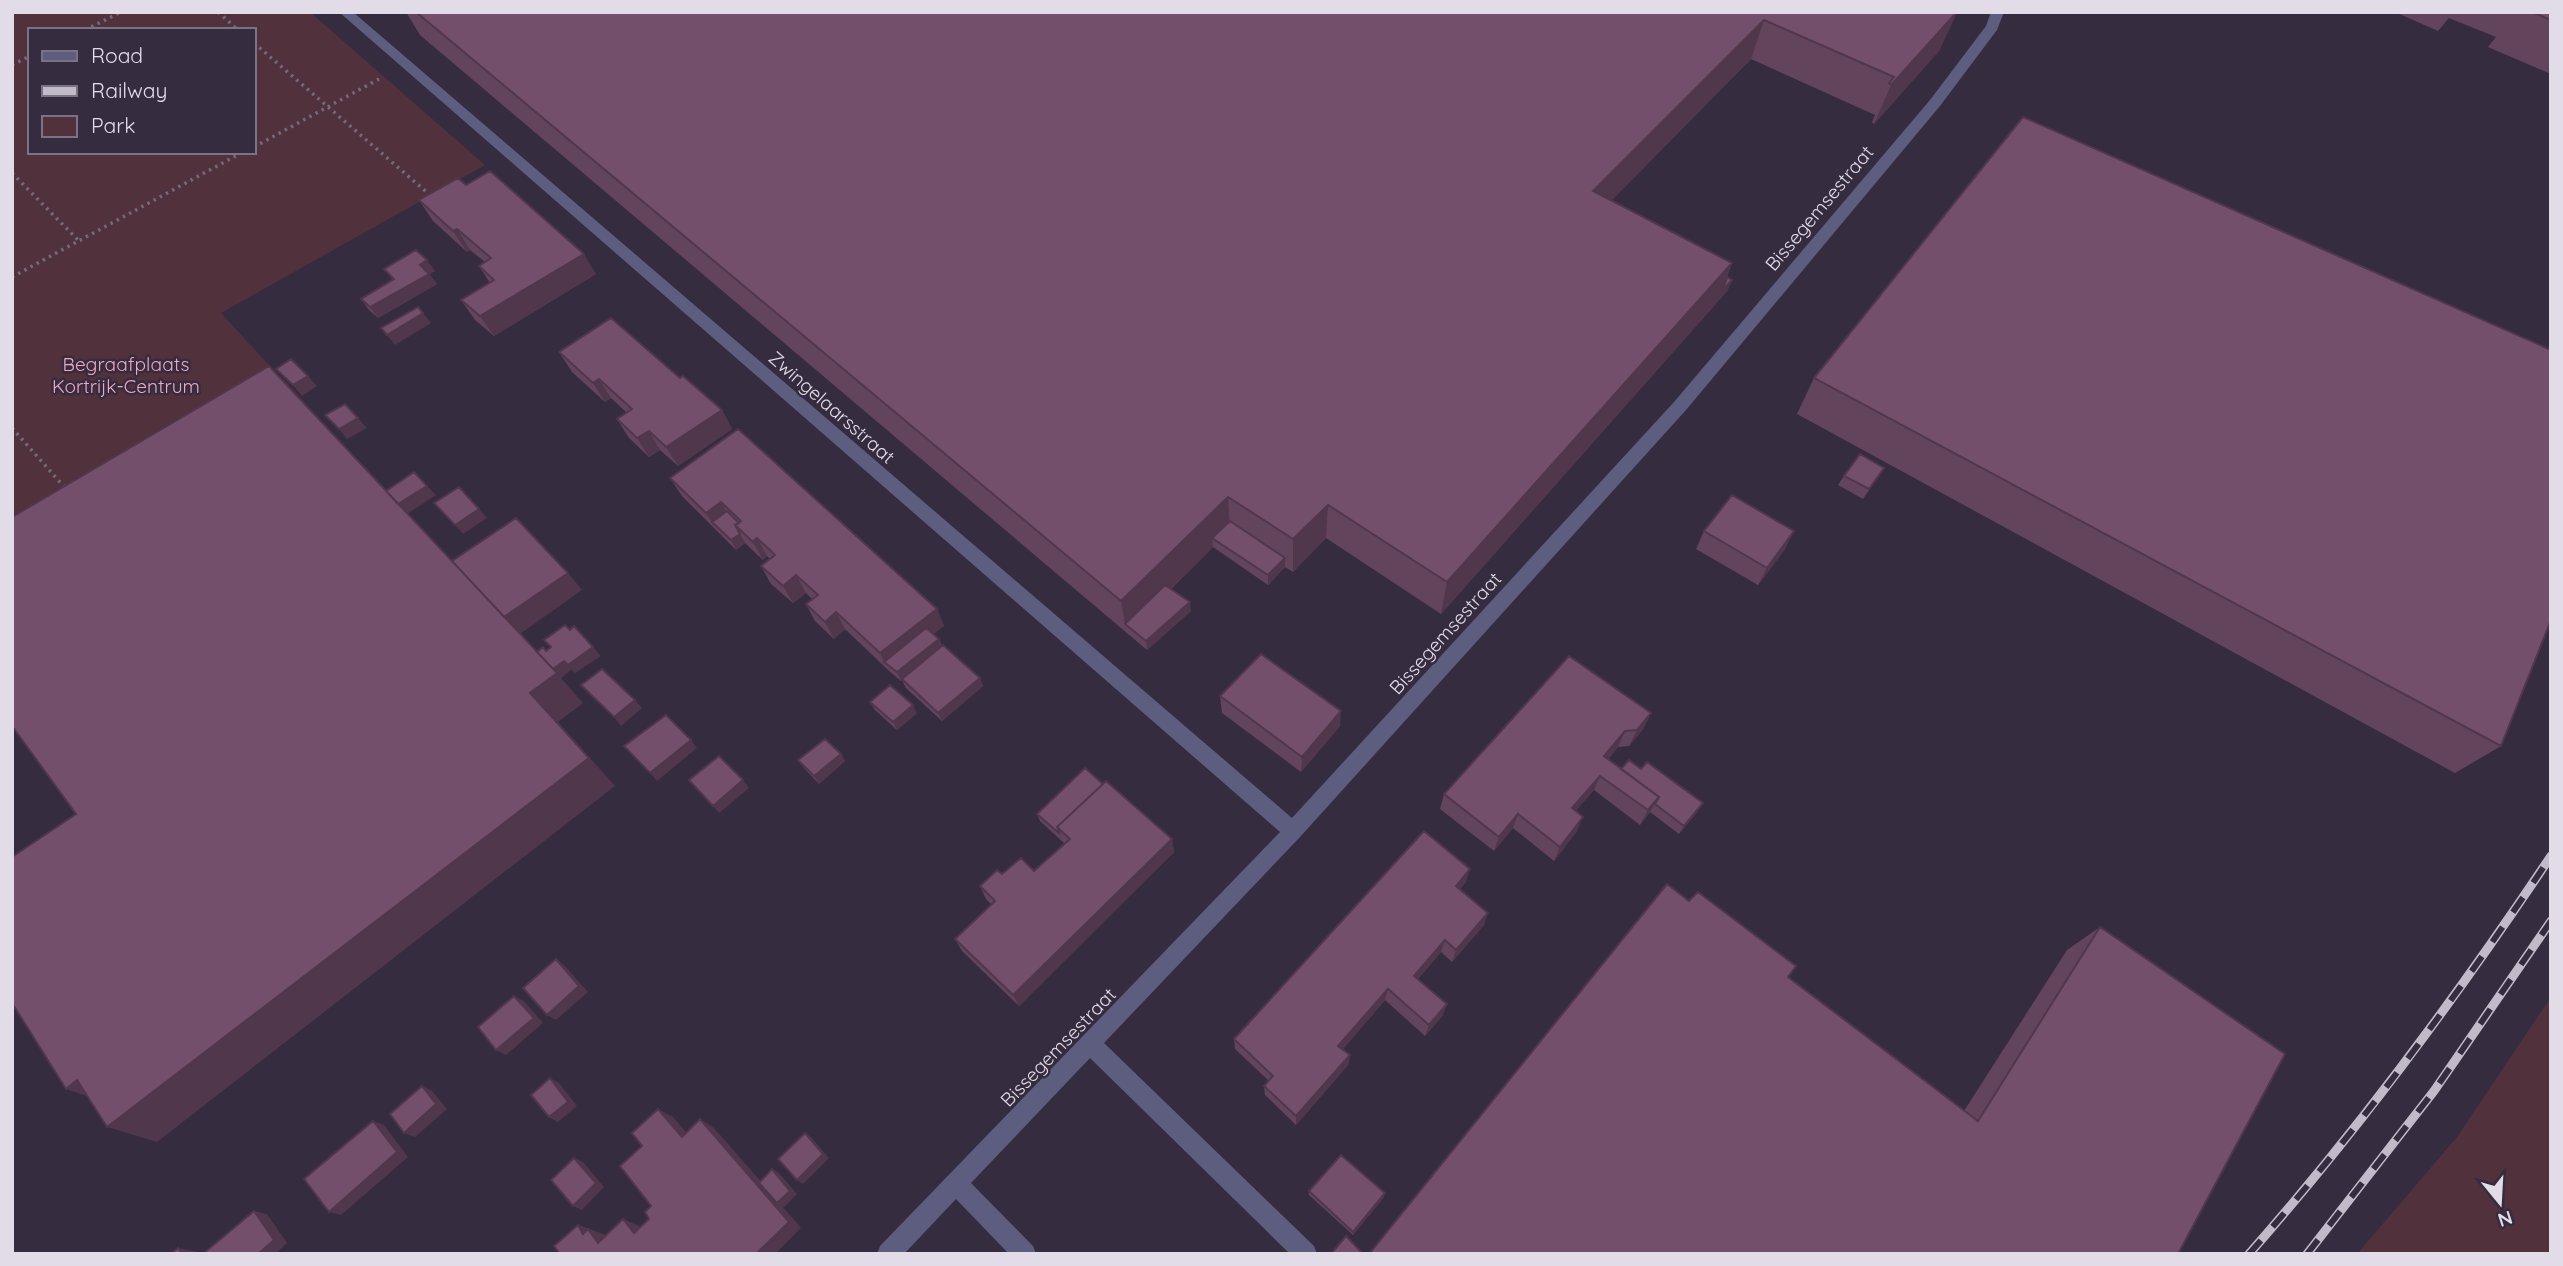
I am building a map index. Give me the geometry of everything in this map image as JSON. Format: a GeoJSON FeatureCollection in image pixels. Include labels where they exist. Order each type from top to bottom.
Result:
{"type":"FeatureCollection","features":[{"type":"Feature","properties":{"kind":"street","name":"Zwingelaarsstraat"},"geometry":{"type":"LineString","coordinates":[[345,12],[1293,831]]}},
{"type":"Feature","properties":{"kind":"street","name":"Bissegemsestraat"},"geometry":{"type":"LineString","coordinates":[[888,1254],[1293,831],[1689,395],[1936,103],[1992,27],[1998,12]]}},
{"type":"Feature","properties":{"kind":"street"},"geometry":{"type":"LineString","coordinates":[[1090,1043],[1306,1254]]}},
{"type":"Feature","properties":{"kind":"street"},"geometry":{"type":"LineString","coordinates":[[956,1183],[1025,1254]]}},
{"type":"Feature","properties":{"kind":"path"},"geometry":{"type":"LineString","coordinates":[[89,28],[121,12]]}},
{"type":"Feature","properties":{"kind":"path"},"geometry":{"type":"LineString","coordinates":[[218,12],[236,28]]}},
{"type":"Feature","properties":{"kind":"path"},"geometry":{"type":"LineString","coordinates":[[256,45],[430,195]]}},
{"type":"Feature","properties":{"kind":"path"},"geometry":{"type":"LineString","coordinates":[[12,65],[28,58]]}},
{"type":"Feature","properties":{"kind":"path"},"geometry":{"type":"LineString","coordinates":[[256,146],[405,65]]}},
{"type":"Feature","properties":{"kind":"path"},"geometry":{"type":"LineString","coordinates":[[12,277],[239,154]]}},
{"type":"Feature","properties":{"kind":"path"},"geometry":{"type":"LineString","coordinates":[[12,173],[79,241]]}},
{"type":"Feature","properties":{"kind":"path"},"geometry":{"type":"LineString","coordinates":[[12,428],[71,494]]}},
{"type":"Feature","properties":{"kind":"green space","name":"Begraafplaats Kortrijk-Centrum"},"geometry":{"type":"Polygon","coordinates":[[[12,12],[310,12],[485,165],[221,313],[302,401],[12,576],[12,12]]]}},
{"type":"Feature","properties":{"kind":"green space"},"geometry":{"type":"Polygon","coordinates":[[[2551,997],[2551,1254],[2357,1254],[2457,1137],[2551,997]]]}},
{"type":"Feature","properties":{"kind":"building"},"geometry":{"type":"Polygon","coordinates":[[[416,12],[1957,12],[1891,85],[1889,83],[1894,77],[1764,20],[1593,191],[1732,263],[1447,582],[1328,505],[1293,539],[1228,497],[1121,601],[416,12]]]}},
{"type":"Feature","properties":{"kind":"building"},"geometry":{"type":"Polygon","coordinates":[[[2532,12],[2551,12],[2551,20],[2532,12]]]}},
{"type":"Feature","properties":{"kind":"building"},"geometry":{"type":"Polygon","coordinates":[[[2023,117],[2551,350],[2551,620],[2501,746],[1814,378],[2023,117]]]}},
{"type":"Feature","properties":{"kind":"building"},"geometry":{"type":"Polygon","coordinates":[[[490,171],[584,254],[480,316],[461,300],[494,280],[479,266],[491,258],[457,229],[453,231],[419,200],[458,178],[466,185],[490,171]]]}},
{"type":"Feature","properties":{"kind":"building"},"geometry":{"type":"Polygon","coordinates":[[[416,250],[427,260],[420,265],[429,274],[370,307],[361,299],[394,279],[384,269],[416,250]]]}},
{"type":"Feature","properties":{"kind":"building"},"geometry":{"type":"Polygon","coordinates":[[[1727,277],[1732,280],[1723,290],[1727,277]]]}},
{"type":"Feature","properties":{"kind":"building"},"geometry":{"type":"Polygon","coordinates":[[[418,307],[423,313],[387,335],[381,328],[418,307]]]}},
{"type":"Feature","properties":{"kind":"building"},"geometry":{"type":"Polygon","coordinates":[[[611,318],[680,378],[683,376],[722,410],[666,447],[649,431],[637,438],[617,419],[632,409],[599,379],[593,383],[559,352],[611,318]]]}},
{"type":"Feature","properties":{"kind":"building"},"geometry":{"type":"Polygon","coordinates":[[[291,359],[308,376],[293,385],[276,369],[291,359]]]}},
{"type":"Feature","properties":{"kind":"building"},"geometry":{"type":"Polygon","coordinates":[[[269,366],[557,673],[530,693],[589,758],[107,1127],[77,1080],[66,1089],[12,1003],[12,857],[76,814],[12,726],[12,517],[269,366]]]}},
{"type":"Feature","properties":{"kind":"building"},"geometry":{"type":"Polygon","coordinates":[[[345,404],[358,418],[339,429],[325,415],[345,404]]]}},
{"type":"Feature","properties":{"kind":"building"},"geometry":{"type":"Polygon","coordinates":[[[738,429],[937,609],[880,653],[836,612],[825,622],[806,604],[818,595],[796,575],[783,586],[761,566],[775,555],[757,538],[753,542],[735,525],[741,521],[721,502],[706,513],[670,478],[738,429]]]}},
{"type":"Feature","properties":{"kind":"building"},"geometry":{"type":"Polygon","coordinates":[[[1860,454],[1884,468],[1869,489],[1844,476],[1860,454]]]}},
{"type":"Feature","properties":{"kind":"building"},"geometry":{"type":"Polygon","coordinates":[[[414,472],[427,486],[398,504],[386,491],[414,472]]]}},
{"type":"Feature","properties":{"kind":"building"},"geometry":{"type":"Polygon","coordinates":[[[459,487],[479,509],[455,525],[434,503],[459,487]]]}},
{"type":"Feature","properties":{"kind":"building"},"geometry":{"type":"Polygon","coordinates":[[[1732,495],[1794,531],[1767,568],[1704,531],[1732,495]]]}},
{"type":"Feature","properties":{"kind":"building"},"geometry":{"type":"Polygon","coordinates":[[[727,511],[739,523],[735,525],[740,534],[731,540],[712,522],[727,511]]]}},
{"type":"Feature","properties":{"kind":"building"},"geometry":{"type":"Polygon","coordinates":[[[516,518],[568,573],[504,617],[452,561],[516,518]]]}},
{"type":"Feature","properties":{"kind":"building"},"geometry":{"type":"Polygon","coordinates":[[[1230,521],[1285,558],[1268,575],[1212,538],[1230,521]]]}},
{"type":"Feature","properties":{"kind":"building"},"geometry":{"type":"Polygon","coordinates":[[[1165,585],[1190,602],[1146,641],[1125,624],[1165,585]]]}},
{"type":"Feature","properties":{"kind":"building"},"geometry":{"type":"Polygon","coordinates":[[[565,625],[570,630],[574,626],[593,647],[568,665],[564,661],[553,669],[537,652],[543,647],[546,651],[551,647],[544,640],[565,625]]]}},
{"type":"Feature","properties":{"kind":"building"},"geometry":{"type":"Polygon","coordinates":[[[926,628],[939,639],[897,672],[884,662],[926,628]]]}},
{"type":"Feature","properties":{"kind":"building"},"geometry":{"type":"Polygon","coordinates":[[[943,645],[980,678],[938,713],[902,679],[943,645]]]}},
{"type":"Feature","properties":{"kind":"building"},"geometry":{"type":"Polygon","coordinates":[[[1261,654],[1341,711],[1302,757],[1220,696],[1261,654]]]}},
{"type":"Feature","properties":{"kind":"building"},"geometry":{"type":"Polygon","coordinates":[[[1569,656],[1651,713],[1637,730],[1625,731],[1604,756],[1659,797],[1648,810],[1600,776],[1572,808],[1583,817],[1560,847],[1518,814],[1499,837],[1444,794],[1569,656]]]}},
{"type":"Feature","properties":{"kind":"building"},"geometry":{"type":"Polygon","coordinates":[[[602,669],[635,700],[614,717],[581,685],[602,669]]]}},
{"type":"Feature","properties":{"kind":"building"},"geometry":{"type":"Polygon","coordinates":[[[890,685],[913,705],[893,722],[870,702],[890,685]]]}},
{"type":"Feature","properties":{"kind":"building"},"geometry":{"type":"Polygon","coordinates":[[[666,715],[691,740],[650,773],[624,746],[666,715]]]}},
{"type":"Feature","properties":{"kind":"building"},"geometry":{"type":"Polygon","coordinates":[[[825,739],[841,754],[814,776],[798,760],[825,739]]]}},
{"type":"Feature","properties":{"kind":"building"},"geometry":{"type":"Polygon","coordinates":[[[719,756],[743,780],[713,806],[689,780],[719,756]]]}},
{"type":"Feature","properties":{"kind":"building"},"geometry":{"type":"Polygon","coordinates":[[[1629,760],[1641,769],[1647,762],[1703,803],[1684,826],[1655,804],[1659,797],[1621,769],[1629,760]]]}},
{"type":"Feature","properties":{"kind":"building"},"geometry":{"type":"Polygon","coordinates":[[[1085,768],[1103,784],[1057,827],[1060,834],[1037,814],[1085,768]]]}},
{"type":"Feature","properties":{"kind":"building"},"geometry":{"type":"Polygon","coordinates":[[[1106,781],[1172,839],[1013,995],[955,939],[995,901],[980,886],[997,870],[1002,874],[1021,858],[1034,871],[1070,839],[1057,827],[1106,781]]]}},
{"type":"Feature","properties":{"kind":"building"},"geometry":{"type":"Polygon","coordinates":[[[1424,831],[1470,869],[1456,886],[1488,913],[1456,950],[1445,940],[1414,976],[1447,1004],[1429,1025],[1388,989],[1338,1046],[1350,1055],[1296,1116],[1264,1086],[1273,1076],[1234,1039],[1424,831]]]}},
{"type":"Feature","properties":{"kind":"building"},"geometry":{"type":"Polygon","coordinates":[[[1667,884],[1689,901],[1698,892],[1796,966],[1788,977],[1978,1121],[2100,927],[2285,1054],[2178,1254],[1369,1254],[1667,884]]]}},
{"type":"Feature","properties":{"kind":"building"},"geometry":{"type":"Polygon","coordinates":[[[556,959],[579,986],[547,1015],[523,988],[556,959]]]}},
{"type":"Feature","properties":{"kind":"building"},"geometry":{"type":"Polygon","coordinates":[[[514,996],[534,1018],[496,1050],[478,1027],[514,996]]]}},
{"type":"Feature","properties":{"kind":"building"},"geometry":{"type":"Polygon","coordinates":[[[550,1078],[568,1102],[549,1117],[531,1095],[550,1078]]]}},
{"type":"Feature","properties":{"kind":"building"},"geometry":{"type":"Polygon","coordinates":[[[422,1086],[436,1104],[404,1133],[390,1114],[422,1086]]]}},
{"type":"Feature","properties":{"kind":"building"},"geometry":{"type":"Polygon","coordinates":[[[658,1109],[682,1137],[700,1119],[789,1222],[756,1254],[560,1254],[554,1246],[578,1225],[583,1234],[588,1229],[598,1243],[623,1219],[634,1233],[649,1219],[645,1212],[651,1206],[620,1166],[642,1146],[632,1133],[658,1109]]]}},
{"type":"Feature","properties":{"kind":"building"},"geometry":{"type":"Polygon","coordinates":[[[373,1121],[397,1152],[329,1212],[304,1179],[373,1121]]]}},
{"type":"Feature","properties":{"kind":"building"},"geometry":{"type":"Polygon","coordinates":[[[805,1133],[823,1154],[797,1180],[778,1159],[805,1133]]]}},
{"type":"Feature","properties":{"kind":"building"},"geometry":{"type":"Polygon","coordinates":[[[1341,1155],[1385,1193],[1353,1232],[1309,1191],[1341,1155]]]}},
{"type":"Feature","properties":{"kind":"building"},"geometry":{"type":"Polygon","coordinates":[[[574,1158],[596,1183],[573,1206],[551,1180],[574,1158]]]}},
{"type":"Feature","properties":{"kind":"building"},"geometry":{"type":"Polygon","coordinates":[[[772,1169],[790,1191],[777,1203],[759,1183],[772,1169]]]}},
{"type":"Feature","properties":{"kind":"building"},"geometry":{"type":"Polygon","coordinates":[[[254,1211],[274,1240],[258,1254],[204,1253],[254,1211]]]}},
{"type":"Feature","properties":{"kind":"building"},"geometry":{"type":"Polygon","coordinates":[[[1346,1236],[1363,1254],[1331,1254],[1346,1236]]]}},
{"type":"Feature","properties":{"kind":"building"},"geometry":{"type":"Polygon","coordinates":[[[178,1248],[182,1254],[171,1254],[178,1248]]]}},
{"type":"Feature","properties":{"kind":"railway"},"geometry":{"type":"LineString","coordinates":[[2249,1254],[2330,1158],[2407,1060],[2551,856]]}},
{"type":"Feature","properties":{"kind":"railway"},"geometry":{"type":"LineString","coordinates":[[2307,1254],[2434,1091],[2551,921]]}}]}
